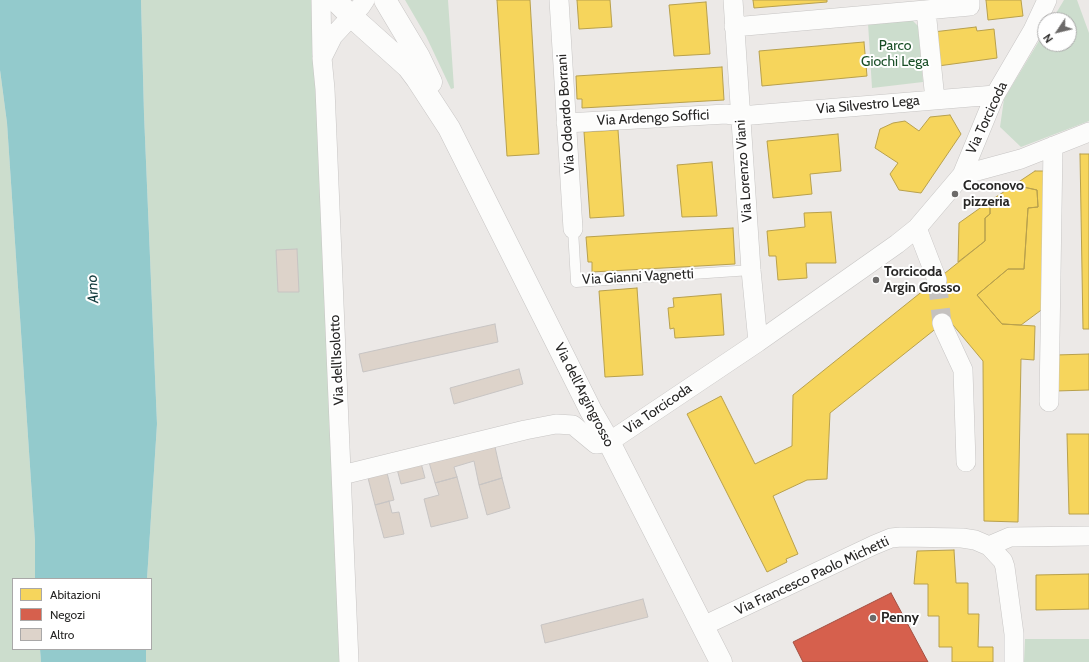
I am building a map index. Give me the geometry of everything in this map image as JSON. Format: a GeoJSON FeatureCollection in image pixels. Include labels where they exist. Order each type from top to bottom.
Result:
{"type":"FeatureCollection","features":[{"type":"Feature","properties":{"kind":"street","name":"Via dell'Isolotto"},"geometry":{"type":"LineString","coordinates":[[321,0],[322,58],[325,89],[349,662]]}},
{"type":"Feature","properties":{"kind":"street"},"geometry":{"type":"LineString","coordinates":[[322,58],[333,36],[358,8],[335,0]]}},
{"type":"Feature","properties":{"kind":"street","name":"Via dell'Argingrosso"},"geometry":{"type":"LineString","coordinates":[[385,0],[418,57],[434,90],[449,128],[591,411],[609,442],[721,662]]}},
{"type":"Feature","properties":{"kind":"street","name":"Via Odoardo Borrani"},"geometry":{"type":"LineString","coordinates":[[559,0],[573,229]]}},
{"type":"Feature","properties":{"kind":"street","name":"Via Lorenzo Viani"},"geometry":{"type":"LineString","coordinates":[[733,0],[751,270],[758,342]]}},
{"type":"Feature","properties":{"kind":"street"},"geometry":{"type":"LineString","coordinates":[[734,27],[970,6],[970,0]]}},
{"type":"Feature","properties":{"kind":"street","name":"Via Torcicoda"},"geometry":{"type":"LineString","coordinates":[[342,475],[525,430],[556,424],[573,425],[596,444],[609,442],[758,342],[897,244],[917,228],[962,175],[995,95],[1033,30],[1047,0]]}},
{"type":"Feature","properties":{"kind":"street","name":"Via dell'Argingrosso"},"geometry":{"type":"LineString","coordinates":[[358,8],[418,79],[449,128]]}},
{"type":"Feature","properties":{"kind":"street"},"geometry":{"type":"LineString","coordinates":[[926,10],[935,100]]}},
{"type":"Feature","properties":{"kind":"street","name":"Via Silvestro Lega"},"geometry":{"type":"LineString","coordinates":[[740,116],[995,95]]}},
{"type":"Feature","properties":{"kind":"street","name":"Via Ardengo Soffici"},"geometry":{"type":"LineString","coordinates":[[566,123],[726,114],[740,116]]}},
{"type":"Feature","properties":{"kind":"street"},"geometry":{"type":"LineString","coordinates":[[962,175],[1021,159],[1089,132]]}},
{"type":"Feature","properties":{"kind":"street"},"geometry":{"type":"LineString","coordinates":[[1049,402],[1053,146]]}},
{"type":"Feature","properties":{"kind":"street"},"geometry":{"type":"LineString","coordinates":[[917,228],[937,280]]}},
{"type":"Feature","properties":{"kind":"street"},"geometry":{"type":"LineString","coordinates":[[942,323],[963,370],[966,462]]}},
{"type":"Feature","properties":{"kind":"street"},"geometry":{"type":"LineString","coordinates":[[1014,662],[1014,634],[1005,568],[1003,561],[989,546],[1010,537],[1089,536]]}},
{"type":"Feature","properties":{"kind":"street","name":"Via Francesco Paolo Michetti"},"geometry":{"type":"LineString","coordinates":[[703,626],[891,538],[962,538],[975,540],[989,546]]}},
{"type":"Feature","properties":{"kind":"lane","name":"Via Gianni Vagnetti"},"geometry":{"type":"LineString","coordinates":[[573,229],[576,282],[751,270]]}},
{"type":"Feature","properties":{"kind":"green space"},"geometry":{"type":"Polygon","coordinates":[[[141,0],[314,0],[340,662],[146,662],[146,650],[152,650],[152,578],[147,578],[157,424],[144,114],[141,0]]]}},
{"type":"Feature","properties":{"kind":"green space"},"geometry":{"type":"Polygon","coordinates":[[[405,0],[448,0],[454,88],[451,89],[426,36],[405,0]]]}},
{"type":"Feature","properties":{"kind":"green space"},"geometry":{"type":"Polygon","coordinates":[[[1064,0],[1077,0],[1089,33],[1089,121],[1021,147],[1000,127],[1004,99],[1037,44],[1037,52],[1077,52],[1077,12],[1057,12],[1064,0]]]}},
{"type":"Feature","properties":{"kind":"green space","name":"Parco Giochi Lega"},"geometry":{"type":"Polygon","coordinates":[[[910,18],[918,26],[923,82],[872,88],[868,23],[910,18]]]}},
{"type":"Feature","properties":{"kind":"green space"},"geometry":{"type":"Polygon","coordinates":[[[0,70],[7,123],[35,541],[35,578],[12,578],[12,650],[40,650],[41,662],[0,662],[0,70]]]}},
{"type":"Feature","properties":{"kind":"green space"},"geometry":{"type":"Polygon","coordinates":[[[1025,639],[1089,639],[1089,662],[1024,662],[1025,639]]]}},
{"type":"Feature","properties":{"kind":"water","name":"Arno"},"geometry":{"type":"Polygon","coordinates":[[[0,0],[141,0],[144,114],[157,424],[147,578],[35,578],[35,541],[7,123],[0,70],[0,0]]]}},
{"type":"Feature","properties":{"kind":"water"},"geometry":{"type":"Polygon","coordinates":[[[40,650],[146,650],[146,662],[41,662],[40,650]]]}},
{"type":"Feature","properties":{"kind":"building: Abitazioni"},"geometry":{"type":"Polygon","coordinates":[[[497,0],[530,0],[539,154],[507,156],[497,0]]]}},
{"type":"Feature","properties":{"kind":"building: Abitazioni"},"geometry":{"type":"Polygon","coordinates":[[[577,0],[610,0],[612,27],[579,29],[577,0]]]}},
{"type":"Feature","properties":{"kind":"building: Abitazioni"},"geometry":{"type":"Polygon","coordinates":[[[753,0],[827,0],[827,2],[754,8],[753,0]]]}},
{"type":"Feature","properties":{"kind":"building: Abitazioni"},"geometry":{"type":"Polygon","coordinates":[[[986,0],[1021,0],[1023,16],[988,20],[986,0]]]}},
{"type":"Feature","properties":{"kind":"building: Abitazioni"},"geometry":{"type":"Polygon","coordinates":[[[706,2],[710,54],[674,56],[669,5],[706,2]]]}},
{"type":"Feature","properties":{"kind":"building: Abitazioni"},"geometry":{"type":"Polygon","coordinates":[[[976,27],[977,31],[994,29],[997,58],[938,66],[933,32],[976,27]]]}},
{"type":"Feature","properties":{"kind":"building: Abitazioni"},"geometry":{"type":"Polygon","coordinates":[[[864,42],[867,76],[762,86],[759,51],[864,42]]]}},
{"type":"Feature","properties":{"kind":"building: Abitazioni"},"geometry":{"type":"Polygon","coordinates":[[[722,67],[724,100],[582,108],[582,99],[577,99],[576,76],[722,67]]]}},
{"type":"Feature","properties":{"kind":"building: Abitazioni"},"geometry":{"type":"Polygon","coordinates":[[[950,115],[961,134],[921,193],[899,190],[890,174],[898,163],[875,148],[880,129],[893,123],[905,121],[919,131],[930,117],[950,115]]]}},
{"type":"Feature","properties":{"kind":"building: Abitazioni"},"geometry":{"type":"Polygon","coordinates":[[[618,130],[624,216],[590,218],[584,132],[618,130]]]}},
{"type":"Feature","properties":{"kind":"building: Abitazioni"},"geometry":{"type":"Polygon","coordinates":[[[838,134],[841,171],[810,174],[812,194],[773,198],[767,141],[838,134]]]}},
{"type":"Feature","properties":{"kind":"building: Abitazioni"},"geometry":{"type":"Polygon","coordinates":[[[1080,154],[1089,154],[1089,329],[1083,329],[1080,154]]]}},
{"type":"Feature","properties":{"kind":"building: Abitazioni"},"geometry":{"type":"Polygon","coordinates":[[[712,162],[717,216],[682,217],[677,165],[712,162]]]}},
{"type":"Feature","properties":{"kind":"building: Abitazioni"},"geometry":{"type":"Polygon","coordinates":[[[1035,171],[1046,171],[1044,308],[1021,325],[1002,324],[977,295],[1008,269],[1024,269],[1028,208],[1038,207],[1037,190],[1014,185],[1035,171]]]}},
{"type":"Feature","properties":{"kind":"building: Abitazioni"},"geometry":{"type":"Polygon","coordinates":[[[1014,185],[1037,190],[1038,207],[1028,208],[1024,269],[1008,269],[977,295],[1002,324],[1035,326],[1034,360],[1021,359],[1018,522],[984,521],[983,361],[948,319],[830,413],[827,479],[807,480],[773,496],[798,554],[786,559],[787,562],[767,572],[687,414],[721,396],[755,464],[792,446],[793,395],[985,241],[985,218],[990,214],[990,201],[1014,185]]]}},
{"type":"Feature","properties":{"kind":"building: Abitazioni"},"geometry":{"type":"Polygon","coordinates":[[[990,201],[990,214],[985,218],[985,241],[958,262],[959,223],[990,201]]]}},
{"type":"Feature","properties":{"kind":"building: Abitazioni"},"geometry":{"type":"Polygon","coordinates":[[[831,212],[836,263],[806,263],[807,278],[778,280],[776,256],[769,256],[767,231],[805,227],[804,213],[831,212]]]}},
{"type":"Feature","properties":{"kind":"building: Abitazioni"},"geometry":{"type":"Polygon","coordinates":[[[733,228],[735,264],[592,272],[592,262],[588,262],[586,237],[733,228]]]}},
{"type":"Feature","properties":{"kind":"building: Abitazioni"},"geometry":{"type":"Polygon","coordinates":[[[637,288],[643,375],[605,377],[599,291],[637,288]]]}},
{"type":"Feature","properties":{"kind":"building: Abitazioni"},"geometry":{"type":"Polygon","coordinates":[[[721,294],[724,335],[675,338],[674,328],[670,329],[668,308],[674,307],[673,298],[721,294]]]}},
{"type":"Feature","properties":{"kind":"building: Abitazioni"},"geometry":{"type":"Polygon","coordinates":[[[1089,354],[1089,390],[1056,391],[1056,355],[1089,354]]]}},
{"type":"Feature","properties":{"kind":"building: Abitazioni"},"geometry":{"type":"Polygon","coordinates":[[[1067,434],[1089,434],[1089,514],[1069,514],[1067,434]]]}},
{"type":"Feature","properties":{"kind":"building: Abitazioni"},"geometry":{"type":"Polygon","coordinates":[[[954,550],[956,583],[968,583],[968,614],[979,614],[978,647],[993,647],[993,662],[952,662],[952,647],[939,647],[939,616],[928,616],[928,584],[914,584],[917,551],[954,550]]]}},
{"type":"Feature","properties":{"kind":"building: Abitazioni"},"geometry":{"type":"Polygon","coordinates":[[[1089,574],[1089,609],[1036,610],[1036,575],[1089,574]]]}},
{"type":"Feature","properties":{"kind":"building: Negozi","name":"Penny"},"geometry":{"type":"Polygon","coordinates":[[[891,593],[928,662],[803,662],[793,642],[891,593]]]}},
{"type":"Feature","properties":{"kind":"building: Altro"},"geometry":{"type":"Polygon","coordinates":[[[297,249],[299,292],[278,292],[276,250],[297,249]]]}},
{"type":"Feature","properties":{"kind":"building: Altro"},"geometry":{"type":"Polygon","coordinates":[[[495,324],[498,342],[363,372],[359,354],[495,324]]]}},
{"type":"Feature","properties":{"kind":"building: Altro"},"geometry":{"type":"Polygon","coordinates":[[[519,369],[523,384],[454,404],[450,388],[519,369]]]}},
{"type":"Feature","properties":{"kind":"building: Altro"},"geometry":{"type":"Polygon","coordinates":[[[495,447],[502,478],[479,485],[474,461],[454,467],[457,477],[435,483],[429,462],[495,447]]]}},
{"type":"Feature","properties":{"kind":"building: Altro"},"geometry":{"type":"Polygon","coordinates":[[[421,463],[425,478],[401,484],[397,469],[421,463]]]}},
{"type":"Feature","properties":{"kind":"building: Altro"},"geometry":{"type":"Polygon","coordinates":[[[387,473],[394,500],[375,505],[368,478],[387,473]]]}},
{"type":"Feature","properties":{"kind":"building: Altro"},"geometry":{"type":"Polygon","coordinates":[[[457,477],[468,518],[431,527],[424,499],[439,495],[435,483],[457,477]]]}},
{"type":"Feature","properties":{"kind":"building: Altro"},"geometry":{"type":"Polygon","coordinates":[[[502,478],[510,508],[487,515],[479,485],[502,478]]]}},
{"type":"Feature","properties":{"kind":"building: Altro"},"geometry":{"type":"Polygon","coordinates":[[[389,501],[392,513],[399,512],[404,534],[384,538],[375,505],[389,501]]]}},
{"type":"Feature","properties":{"kind":"building: Altro"},"geometry":{"type":"Polygon","coordinates":[[[643,599],[648,617],[545,643],[541,625],[643,599]]]}},
{"type":"Feature","properties":{"kind":"tunnel"},"geometry":{"type":"LineString","coordinates":[[937,280],[942,323]]}},
{"type":"Feature","properties":{"kind":"place","name":"Coconovo pizzeria"},"geometry":{"type":"Point","coordinates":[955,194]}},
{"type":"Feature","properties":{"kind":"place","name":"Torcicoda Argin Grosso"},"geometry":{"type":"Point","coordinates":[876,280]}},
{"type":"Feature","properties":{"kind":"place","name":"Penny"},"geometry":{"type":"Point","coordinates":[873,618]}}]}
